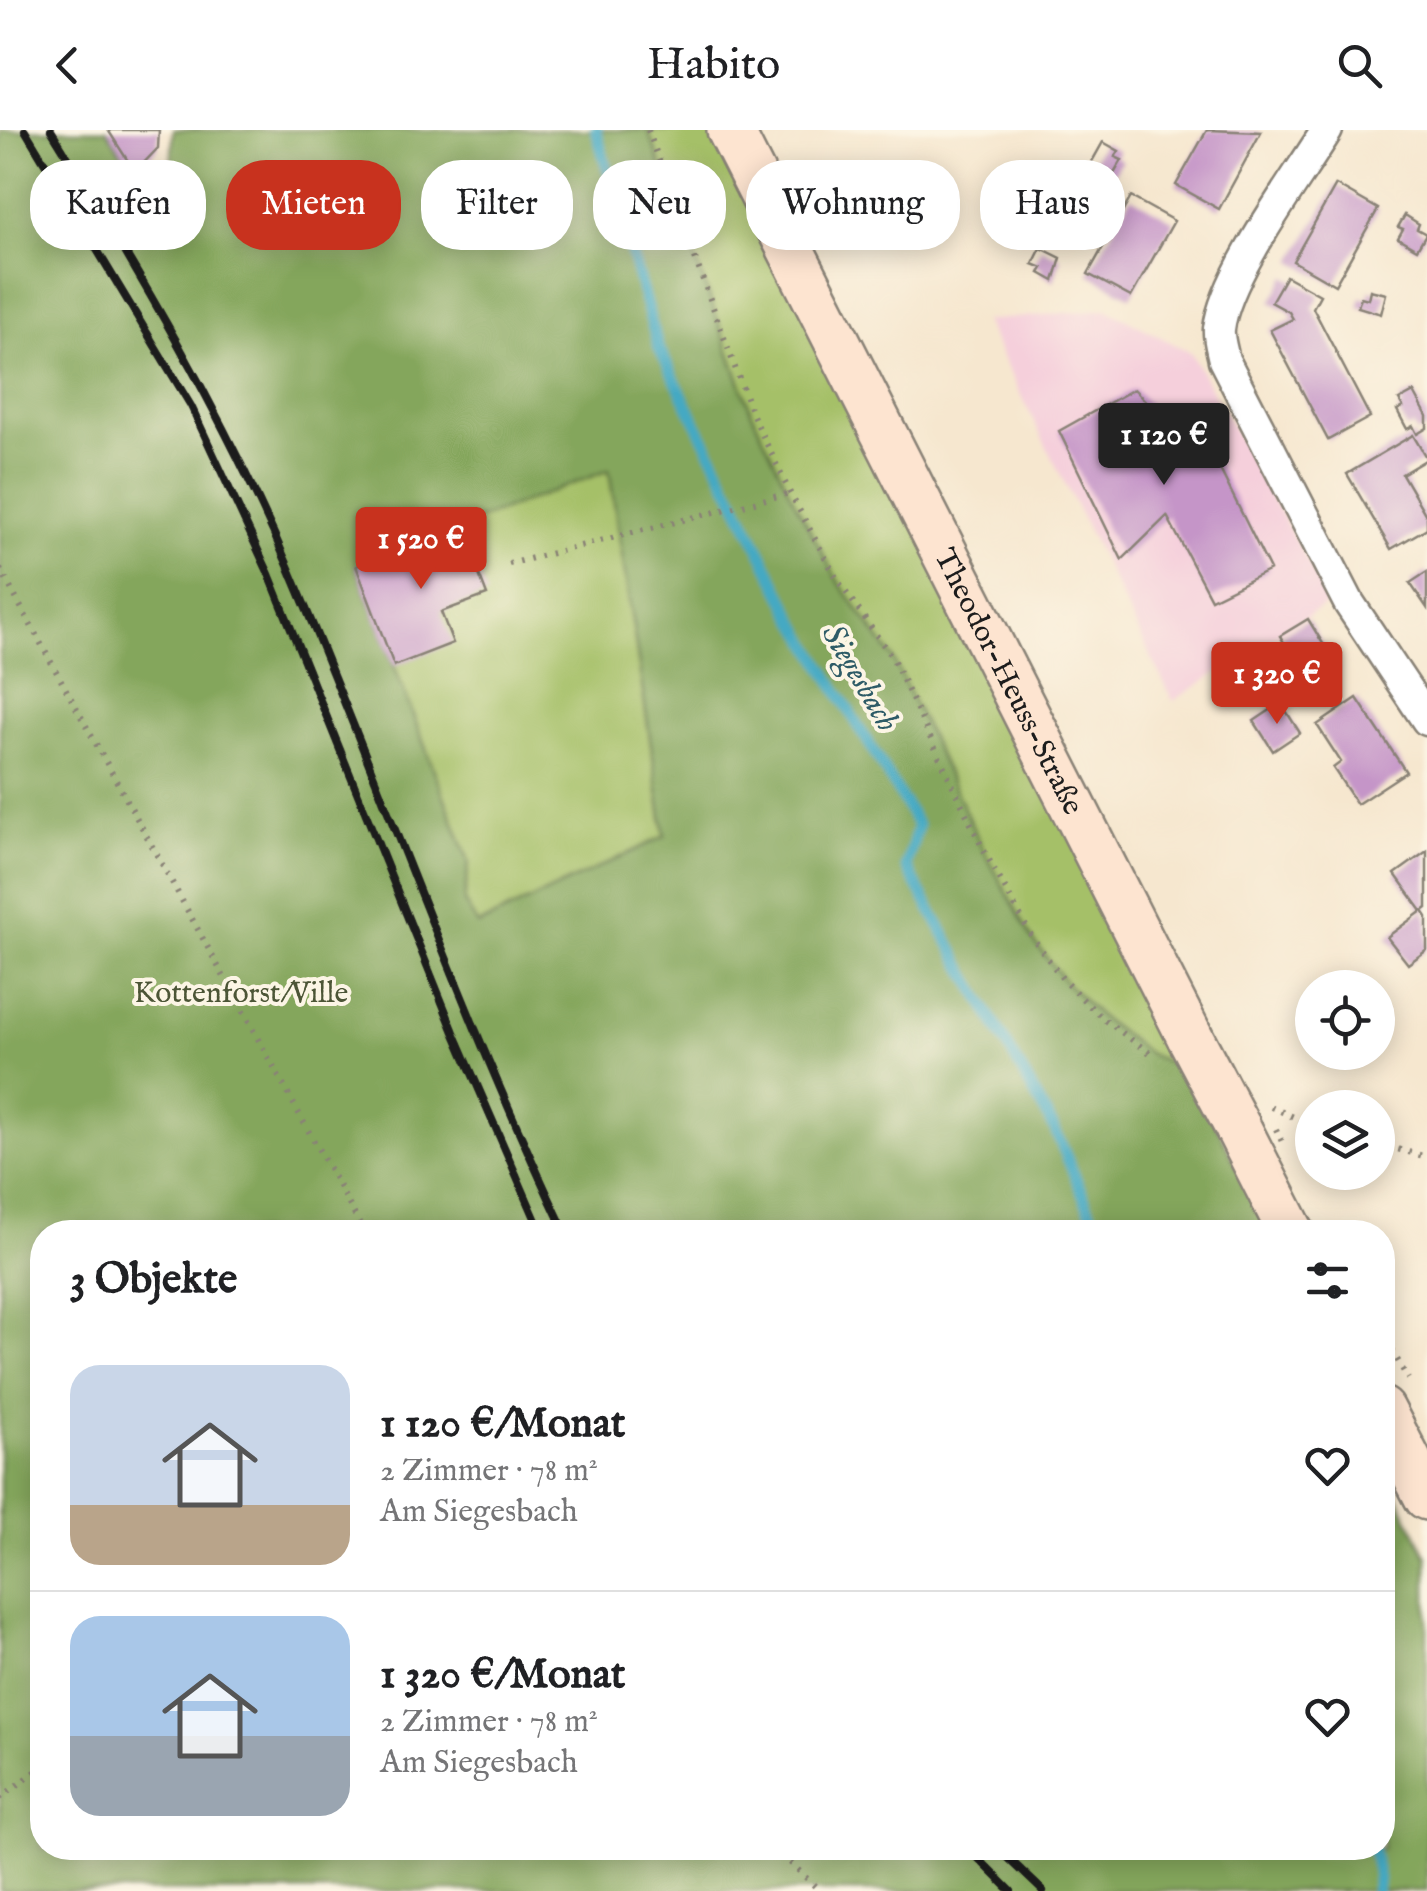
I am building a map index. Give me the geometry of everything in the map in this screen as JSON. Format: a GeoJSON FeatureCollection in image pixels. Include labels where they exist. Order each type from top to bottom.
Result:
{"type":"FeatureCollection","features":[{"type":"Feature","properties":{"kind":"main road","name":"Theodor-Heuss-Straße"},"geometry":{"type":"LineString","coordinates":[[730,130],[1177,1048],[1248,1114],[1287,1220]]}},
{"type":"Feature","properties":{"kind":"main road"},"geometry":{"type":"LineString","coordinates":[[1395,1435],[1427,1497]]}},
{"type":"Feature","properties":{"kind":"street"},"geometry":{"type":"LineString","coordinates":[[1327,130],[1246,259],[1218,332],[1224,360],[1349,603],[1427,720]]}},
{"type":"Feature","properties":{"kind":"path"},"geometry":{"type":"LineString","coordinates":[[648,130],[751,410],[790,493],[838,581],[892,658],[982,846],[1032,936],[1064,982],[1102,1018],[1149,1054],[1177,1048]]}},
{"type":"Feature","properties":{"kind":"path"},"geometry":{"type":"LineString","coordinates":[[508,564],[790,493]]}},
{"type":"Feature","properties":{"kind":"path"},"geometry":{"type":"LineString","coordinates":[[0,569],[357,1220]]}},
{"type":"Feature","properties":{"kind":"path"},"geometry":{"type":"LineString","coordinates":[[1248,1114],[1295,1122]]}},
{"type":"Feature","properties":{"kind":"path"},"geometry":{"type":"LineString","coordinates":[[1395,1149],[1427,1157]]}},
{"type":"Feature","properties":{"kind":"path"},"geometry":{"type":"LineString","coordinates":[[0,1798],[30,1776]]}},
{"type":"Feature","properties":{"kind":"path"},"geometry":{"type":"LineString","coordinates":[[788,1860],[820,1891]]}},
{"type":"Feature","properties":{"kind":"shaded area"},"geometry":{"type":"Polygon","coordinates":[[[1107,309],[1191,353],[1330,602],[1173,701],[984,321],[1107,309]]]}},
{"type":"Feature","properties":{"kind":"green space","name":"Kottenforst/Ville"},"geometry":{"type":"Polygon","coordinates":[[[0,130],[107,130],[125,160],[30,160],[30,250],[206,250],[206,160],[171,160],[173,130],[648,130],[659,160],[593,160],[593,250],[692,250],[751,411],[790,493],[838,581],[892,657],[982,847],[1031,937],[1065,982],[1102,1019],[1149,1054],[1190,1072],[1263,1220],[30,1220],[30,1860],[1395,1860],[1395,1491],[1427,1557],[1427,1891],[0,1891],[0,130]],[[609,470],[356,566],[469,862],[464,902],[478,925],[665,836],[609,470]]]}},
{"type":"Feature","properties":{"kind":"green space"},"geometry":{"type":"Polygon","coordinates":[[[648,130],[730,130],[746,163],[746,250],[789,250],[1190,1072],[1149,1054],[1102,1019],[1065,982],[1031,937],[982,847],[892,657],[838,581],[751,411],[692,250],[726,250],[726,160],[659,160],[648,130]]]}},
{"type":"Feature","properties":{"kind":"green space"},"geometry":{"type":"Polygon","coordinates":[[[609,469],[665,837],[477,925],[464,902],[469,862],[356,566],[609,469]]]}},
{"type":"Feature","properties":{"kind":"building"},"geometry":{"type":"Polygon","coordinates":[[[108,130],[159,130],[158,148],[146,160],[127,160],[108,130]]]}},
{"type":"Feature","properties":{"kind":"building"},"geometry":{"type":"Polygon","coordinates":[[[1207,130],[1261,132],[1219,209],[1176,185],[1207,130]]]}},
{"type":"Feature","properties":{"kind":"building"},"geometry":{"type":"Polygon","coordinates":[[[1103,142],[1119,151],[1115,157],[1122,160],[1093,160],[1103,142]]]}},
{"type":"Feature","properties":{"kind":"building"},"geometry":{"type":"Polygon","coordinates":[[[1336,185],[1378,209],[1335,285],[1293,261],[1336,185]]]}},
{"type":"Feature","properties":{"kind":"building"},"geometry":{"type":"Polygon","coordinates":[[[1131,197],[1174,221],[1131,297],[1088,274],[1101,250],[1125,250],[1125,208],[1131,197]]]}},
{"type":"Feature","properties":{"kind":"building"},"geometry":{"type":"Polygon","coordinates":[[[1405,215],[1426,234],[1417,249],[1398,238],[1403,229],[1398,227],[1405,215]]]}},
{"type":"Feature","properties":{"kind":"building"},"geometry":{"type":"Polygon","coordinates":[[[1040,250],[1061,258],[1054,281],[1040,273],[1043,268],[1033,264],[1040,250]]]}},
{"type":"Feature","properties":{"kind":"building"},"geometry":{"type":"Polygon","coordinates":[[[1286,276],[1320,295],[1313,308],[1370,417],[1328,440],[1270,330],[1293,319],[1289,312],[1271,302],[1286,276]]]}},
{"type":"Feature","properties":{"kind":"building"},"geometry":{"type":"Polygon","coordinates":[[[1370,290],[1386,294],[1381,314],[1358,307],[1361,297],[1368,299],[1370,290]]]}},
{"type":"Feature","properties":{"kind":"building"},"geometry":{"type":"Polygon","coordinates":[[[1134,389],[1170,426],[1189,407],[1270,570],[1211,599],[1167,516],[1122,560],[1059,431],[1134,389]]]}},
{"type":"Feature","properties":{"kind":"building"},"geometry":{"type":"Polygon","coordinates":[[[1414,392],[1427,416],[1427,428],[1417,434],[1413,426],[1407,429],[1397,410],[1403,407],[1399,400],[1414,392]]]}},
{"type":"Feature","properties":{"kind":"building"},"geometry":{"type":"Polygon","coordinates":[[[1413,435],[1427,459],[1402,474],[1427,517],[1427,528],[1391,549],[1347,474],[1413,435]]]}},
{"type":"Feature","properties":{"kind":"building"},"geometry":{"type":"Polygon","coordinates":[[[460,525],[487,595],[441,612],[453,643],[394,666],[356,566],[460,525]]]}},
{"type":"Feature","properties":{"kind":"building"},"geometry":{"type":"Polygon","coordinates":[[[1427,572],[1427,608],[1410,583],[1427,572]]]}},
{"type":"Feature","properties":{"kind":"building"},"geometry":{"type":"Polygon","coordinates":[[[1308,619],[1339,670],[1289,701],[1266,663],[1288,649],[1280,636],[1308,619]]]}},
{"type":"Feature","properties":{"kind":"building"},"geometry":{"type":"Polygon","coordinates":[[[1357,698],[1406,772],[1357,804],[1333,768],[1341,762],[1317,725],[1357,698]]]}},
{"type":"Feature","properties":{"kind":"building"},"geometry":{"type":"Polygon","coordinates":[[[1281,703],[1300,733],[1273,751],[1254,721],[1281,703]]]}},
{"type":"Feature","properties":{"kind":"building"},"geometry":{"type":"Polygon","coordinates":[[[1427,851],[1427,908],[1423,911],[1427,917],[1427,950],[1408,964],[1387,937],[1422,911],[1395,874],[1427,851]]]}},
{"type":"Feature","properties":{"kind":"waterway","name":"Siegesbach"},"geometry":{"type":"LineString","coordinates":[[596,130],[658,346],[794,618],[918,826],[906,866],[1055,1130],[1094,1220]]}},
{"type":"Feature","properties":{"kind":"waterway","name":"Siegesbach"},"geometry":{"type":"LineString","coordinates":[[1375,1860],[1376,1891]]}},
{"type":"Feature","properties":{"kind":"railway"},"geometry":{"type":"LineString","coordinates":[[25,130],[191,406],[269,574],[454,1032],[536,1220]]}},
{"type":"Feature","properties":{"kind":"railway"},"geometry":{"type":"LineString","coordinates":[[51,130],[178,344],[263,511],[324,651],[457,985],[559,1220]]}},
{"type":"Feature","properties":{"kind":"railway"},"geometry":{"type":"LineString","coordinates":[[980,1860],[1011,1891]]}},
{"type":"Feature","properties":{"kind":"railway"},"geometry":{"type":"LineString","coordinates":[[1011,1860],[1043,1891]]}}]}
